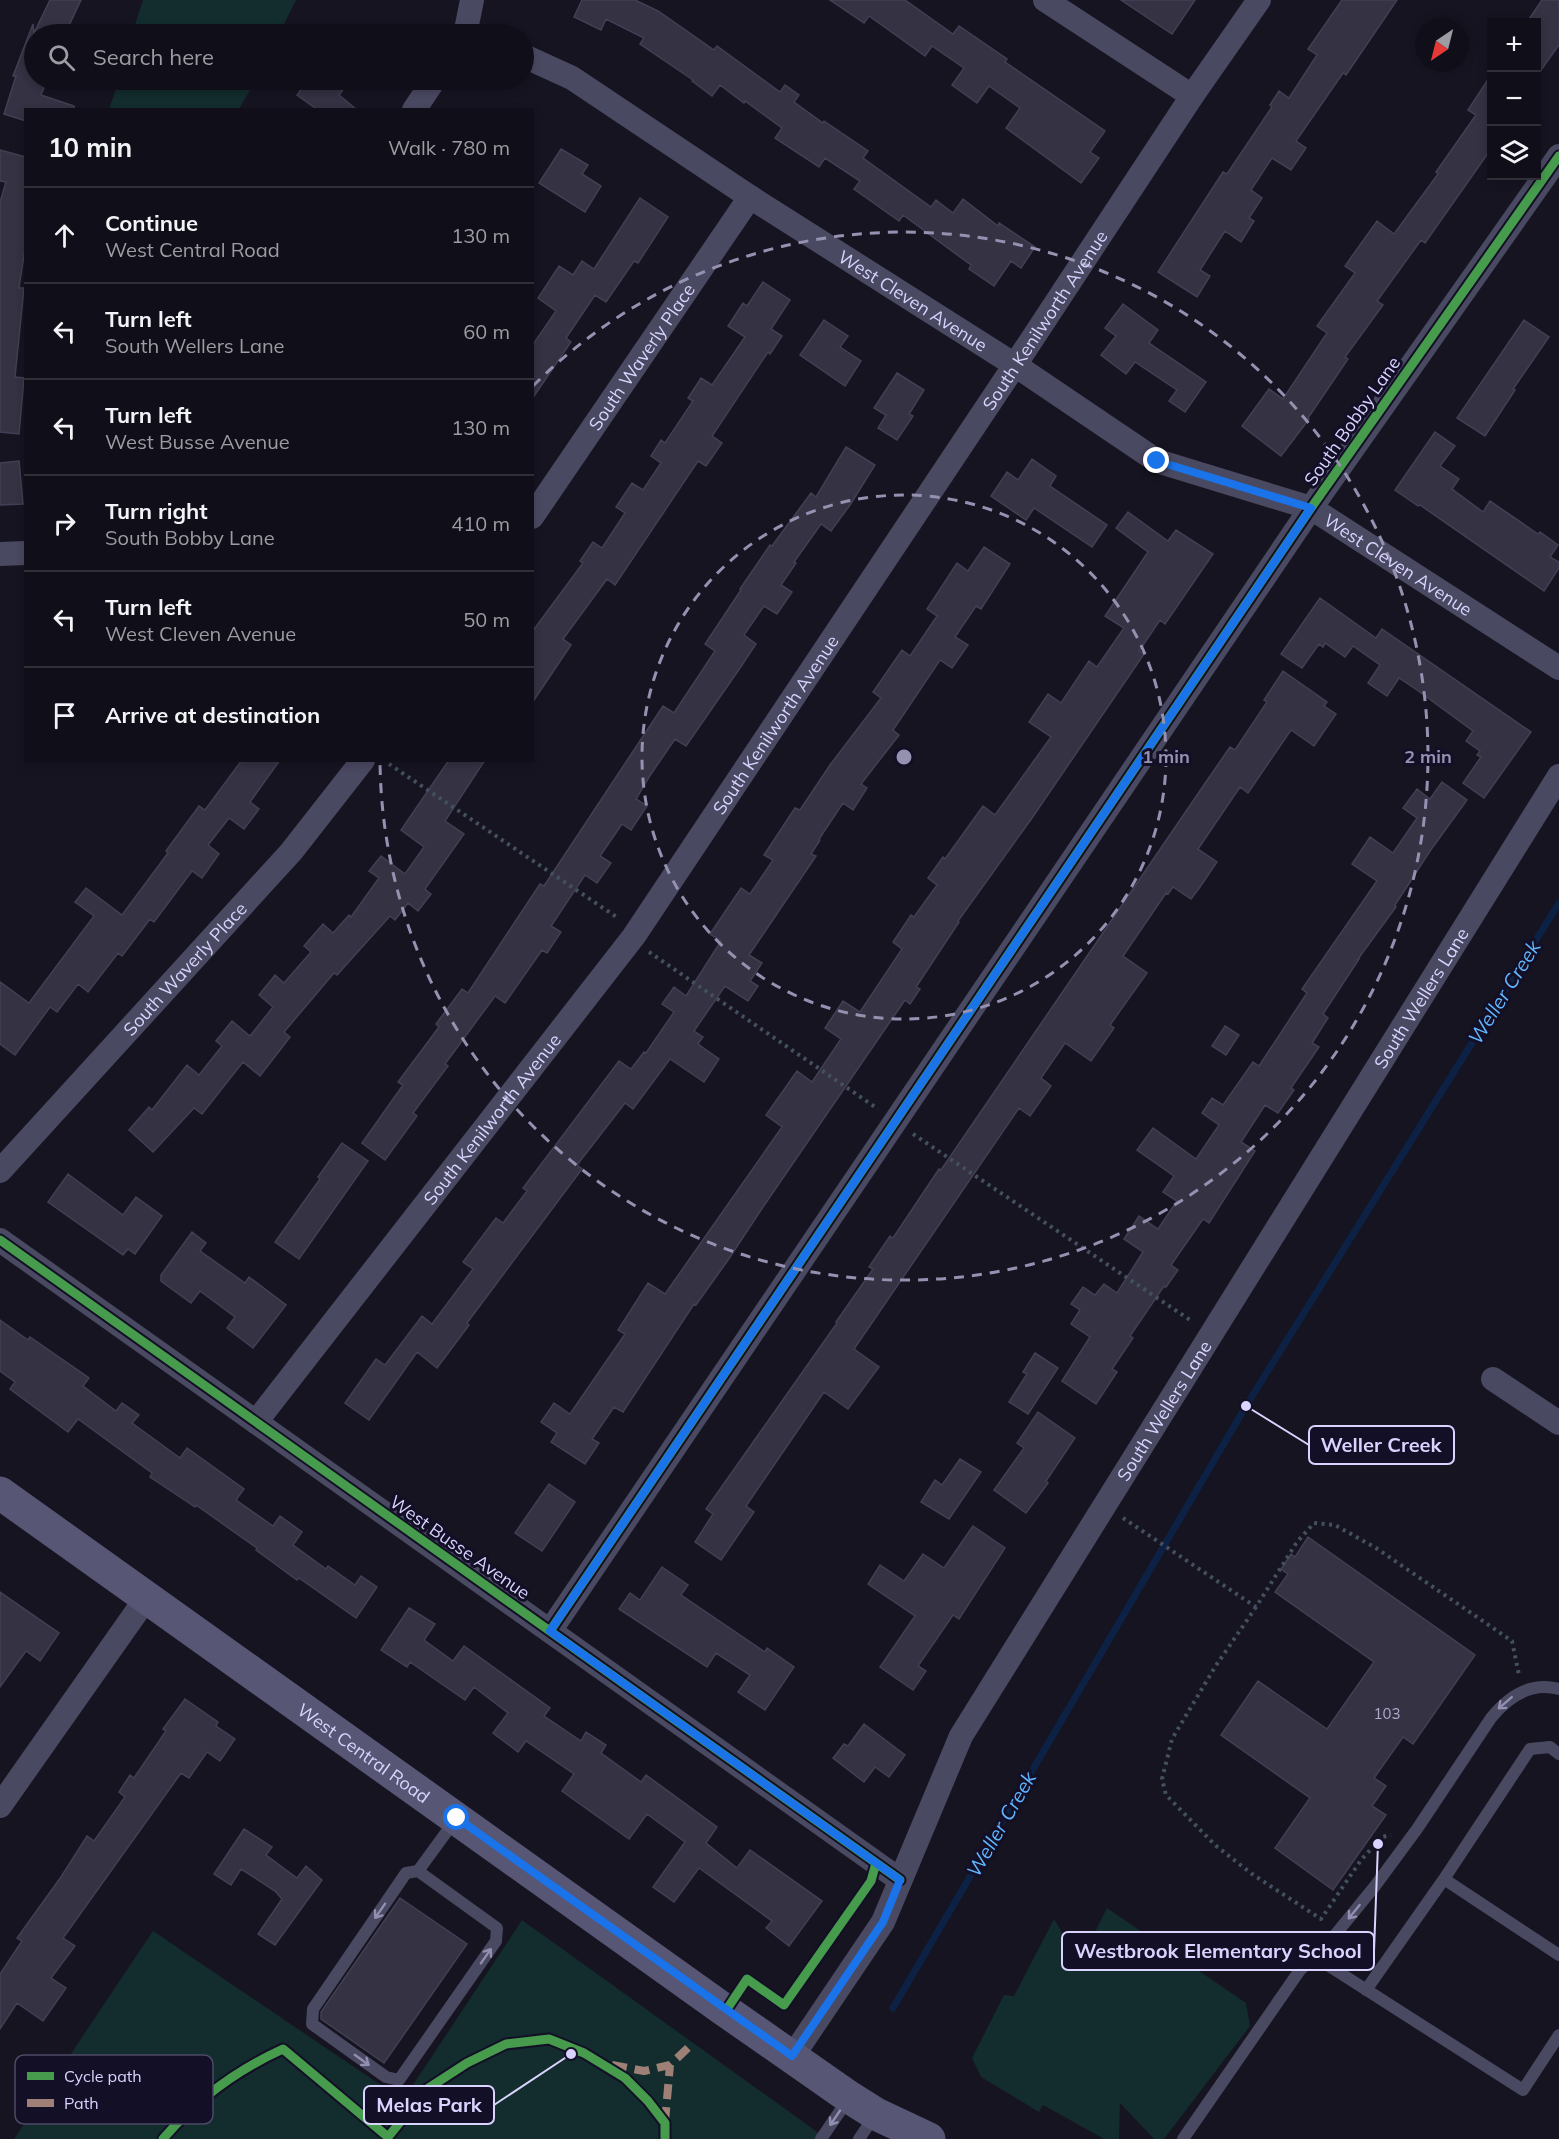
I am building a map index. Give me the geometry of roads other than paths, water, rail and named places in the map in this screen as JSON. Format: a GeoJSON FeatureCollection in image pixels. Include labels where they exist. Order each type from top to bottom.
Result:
{"type":"FeatureCollection","features":[{"type":"Feature","properties":{"kind":"main road","name":"West Central Road"},"geometry":{"type":"LineString","coordinates":[[0,1493],[792,2056],[869,2122],[929,2139]]}},
{"type":"Feature","properties":{"kind":"street"},"geometry":{"type":"LineString","coordinates":[[469,24],[472,0]]}},
{"type":"Feature","properties":{"kind":"street"},"geometry":{"type":"LineString","coordinates":[[1045,0],[1192,96]]}},
{"type":"Feature","properties":{"kind":"street","name":"South Kenilworth Avenue"},"geometry":{"type":"LineString","coordinates":[[256,1422],[634,936],[1192,96],[1259,0]]}},
{"type":"Feature","properties":{"kind":"street","name":"West Cleven Avenue"},"geometry":{"type":"LineString","coordinates":[[534,61],[572,78],[750,197],[1015,365],[1157,461],[1311,508],[1559,668]]}},
{"type":"Feature","properties":{"kind":"street"},"geometry":{"type":"LineString","coordinates":[[415,108],[427,90]]}},
{"type":"Feature","properties":{"kind":"street","name":"South Bobby Lane"},"geometry":{"type":"LineString","coordinates":[[550,1631],[1311,508],[1559,156]]}},
{"type":"Feature","properties":{"kind":"street","name":"South Waverly Place"},"geometry":{"type":"LineString","coordinates":[[534,514],[750,197]]}},
{"type":"Feature","properties":{"kind":"street"},"geometry":{"type":"LineString","coordinates":[[0,554],[24,554]]}},
{"type":"Feature","properties":{"kind":"street","name":"South Waverly Place"},"geometry":{"type":"LineString","coordinates":[[0,1171],[291,852],[361,762]]}},
{"type":"Feature","properties":{"kind":"street","name":"South Wellers Lane"},"geometry":{"type":"LineString","coordinates":[[792,2056],[883,1922],[961,1736],[1559,776]]}},
{"type":"Feature","properties":{"kind":"street","name":"West Busse Avenue"},"geometry":{"type":"LineString","coordinates":[[0,1240],[900,1880]]}},
{"type":"Feature","properties":{"kind":"street"},"geometry":{"type":"LineString","coordinates":[[1493,1379],[1559,1423]]}},
{"type":"Feature","properties":{"kind":"street"},"geometry":{"type":"LineString","coordinates":[[0,1806],[147,1597]]}},
{"type":"Feature","properties":{"kind":"lane"},"geometry":{"type":"LineString","coordinates":[[1183,2139],[1300,1970],[1326,1947],[1375,1886],[1417,1829],[1502,1704],[1521,1691],[1559,1689]]}},
{"type":"Feature","properties":{"kind":"lane"},"geometry":{"type":"LineString","coordinates":[[1366,1990],[1444,1879],[1530,1749],[1550,1747],[1559,1754]]}},
{"type":"Feature","properties":{"kind":"lane"},"geometry":{"type":"LineString","coordinates":[[418,1871],[497,1928],[496,1941],[399,2080],[386,2078],[312,2024],[313,2009],[406,1873],[418,1871],[457,1818]]}},
{"type":"Feature","properties":{"kind":"lane"},"geometry":{"type":"LineString","coordinates":[[1444,1879],[1559,1955]]}},
{"type":"Feature","properties":{"kind":"lane"},"geometry":{"type":"LineString","coordinates":[[1315,1957],[1523,2090],[1559,2035]]}},
{"type":"Feature","properties":{"kind":"lane"},"geometry":{"type":"LineString","coordinates":[[821,2139],[869,2122]]}},
{"type":"Feature","properties":{"kind":"waterway","name":"Weller Creek"},"geometry":{"type":"LineString","coordinates":[[893,2008],[1246,1406],[1559,903]]}},
{"type":"Feature","properties":{"kind":"place","name":"Weller Creek"},"geometry":{"type":"Point","coordinates":[1246,1406]}},
{"type":"Feature","properties":{"kind":"place","name":"Westbrook Elementary School"},"geometry":{"type":"Point","coordinates":[1378,1844]}},
{"type":"Feature","properties":{"kind":"place","name":"Melas Park"},"geometry":{"type":"Point","coordinates":[571,2054]}}]}
